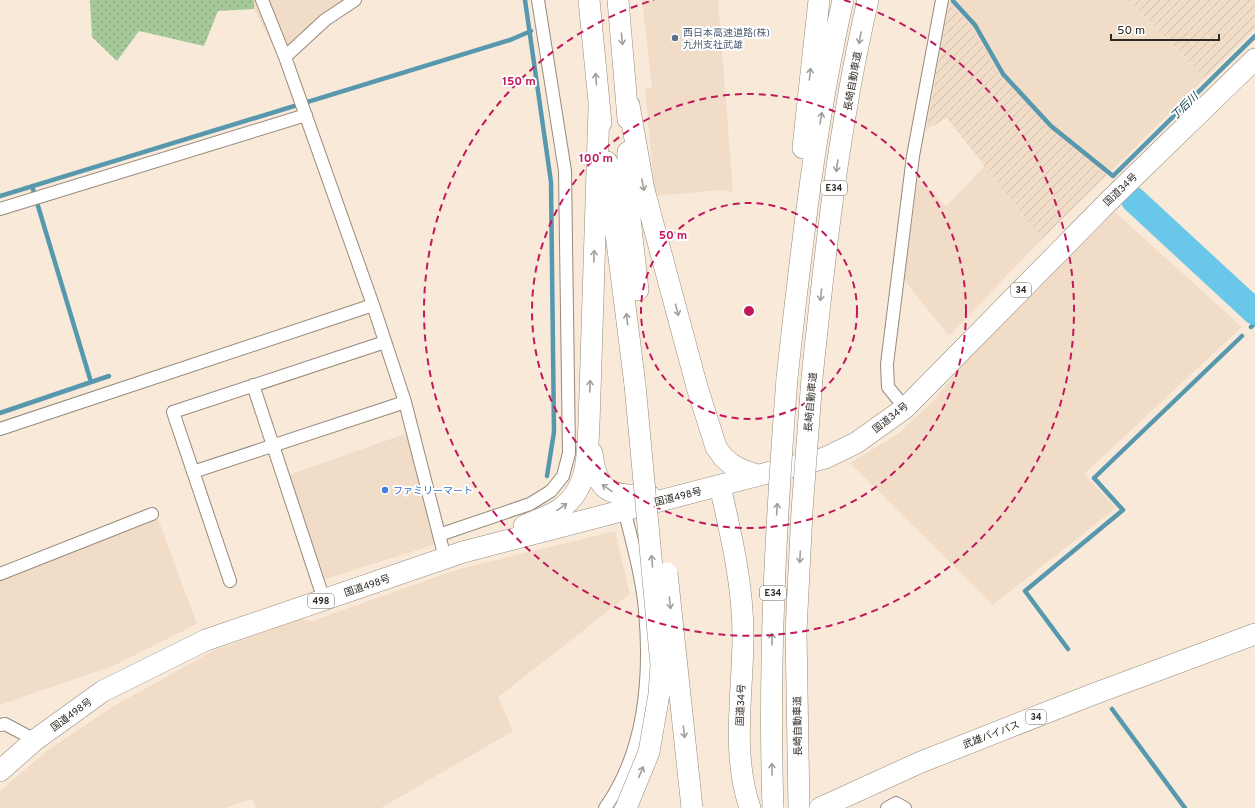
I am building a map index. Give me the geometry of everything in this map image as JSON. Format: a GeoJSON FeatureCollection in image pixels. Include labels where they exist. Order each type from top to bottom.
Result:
{"type":"FeatureCollection","features":[{"type":"Feature","properties":{"kind":"highway"},"geometry":{"type":"LineString","coordinates":[[589,0],[599,108],[641,384],[692,808]]}},
{"type":"Feature","properties":{"kind":"highway"},"geometry":{"type":"LineString","coordinates":[[618,0],[629,105],[644,190],[697,387],[716,448],[716,460],[713,471],[707,480],[694,492]]}},
{"type":"Feature","properties":{"kind":"highway"},"geometry":{"type":"LineString","coordinates":[[787,378],[796,213],[819,0]]}},
{"type":"Feature","properties":{"kind":"highway","name":"E34"},"geometry":{"type":"LineString","coordinates":[[773,808],[771,753],[772,631],[777,510],[787,378],[802,245],[819,131],[843,0]]}},
{"type":"Feature","properties":{"kind":"highway","name":"長崎自動車道"},"geometry":{"type":"LineString","coordinates":[[799,808],[796,631],[802,511],[812,378],[824,258],[841,138],[868,0]]}},
{"type":"Feature","properties":{"kind":"highway","name":"国道34号"},"geometry":{"type":"LineString","coordinates":[[750,808],[741,768],[738,730],[743,636],[741,599],[737,564],[720,486],[825,458],[856,443],[904,408],[1111,199],[1255,59]]}},
{"type":"Feature","properties":{"kind":"highway"},"geometry":{"type":"LineString","coordinates":[[626,808],[649,752],[660,694],[661,665],[628,192],[629,105]]}},
{"type":"Feature","properties":{"kind":"highway"},"geometry":{"type":"LineString","coordinates":[[454,555],[559,510],[572,500],[581,486],[585,473],[589,424],[599,108]]}},
{"type":"Feature","properties":{"kind":"highway"},"geometry":{"type":"LineString","coordinates":[[589,424],[595,471],[604,487],[624,495],[673,497]]}},
{"type":"Feature","properties":{"kind":"highway"},"geometry":{"type":"LineString","coordinates":[[716,448],[731,464],[742,470],[758,475]]}},
{"type":"Feature","properties":{"kind":"highway","name":"国道498号"},"geometry":{"type":"LineString","coordinates":[[0,771],[35,740],[103,692],[206,640],[454,555],[624,509],[720,486]]}},
{"type":"Feature","properties":{"kind":"highway","name":"武雄バイパス"},"geometry":{"type":"LineString","coordinates":[[820,808],[921,762],[1091,695],[1255,634]]}},
{"type":"Feature","properties":{"kind":"street"},"geometry":{"type":"LineString","coordinates":[[262,0],[298,92],[373,305],[405,402],[439,535],[454,555]]}},
{"type":"Feature","properties":{"kind":"street"},"geometry":{"type":"LineString","coordinates":[[285,57],[325,20],[355,0]]}},
{"type":"Feature","properties":{"kind":"street"},"geometry":{"type":"LineString","coordinates":[[439,535],[530,504],[551,491],[563,476],[569,453],[565,171],[538,0]]}},
{"type":"Feature","properties":{"kind":"street"},"geometry":{"type":"LineString","coordinates":[[904,408],[888,387],[887,364],[913,156],[942,0]]}},
{"type":"Feature","properties":{"kind":"street"},"geometry":{"type":"LineString","coordinates":[[0,209],[306,115]]}},
{"type":"Feature","properties":{"kind":"street"},"geometry":{"type":"LineString","coordinates":[[0,429],[373,305]]}},
{"type":"Feature","properties":{"kind":"street"},"geometry":{"type":"LineString","coordinates":[[230,581],[173,412],[385,342]]}},
{"type":"Feature","properties":{"kind":"street"},"geometry":{"type":"LineString","coordinates":[[253,386],[324,600]]}},
{"type":"Feature","properties":{"kind":"street"},"geometry":{"type":"LineString","coordinates":[[193,472],[405,402]]}},
{"type":"Feature","properties":{"kind":"street"},"geometry":{"type":"LineString","coordinates":[[605,808],[627,767],[640,726],[647,674],[645,610],[638,565],[624,509]]}},
{"type":"Feature","properties":{"kind":"street"},"geometry":{"type":"LineString","coordinates":[[0,574],[152,514]]}},
{"type":"Feature","properties":{"kind":"street"},"geometry":{"type":"LineString","coordinates":[[0,725],[5,724],[35,740]]}},
{"type":"Feature","properties":{"kind":"street"},"geometry":{"type":"LineString","coordinates":[[887,808],[896,803],[905,808]]}},
{"type":"Feature","properties":{"kind":"shaded area"},"geometry":{"type":"Polygon","coordinates":[[[254,0],[365,0],[351,7],[283,64],[254,9],[254,0]]]}},
{"type":"Feature","properties":{"kind":"shaded area"},"geometry":{"type":"Polygon","coordinates":[[[642,0],[718,0],[733,192],[719,190],[655,196],[645,88],[652,87],[642,0]]]}},
{"type":"Feature","properties":{"kind":"shaded area"},"geometry":{"type":"Polygon","coordinates":[[[950,0],[1128,0],[1205,78],[1107,175],[1046,126],[998,72],[970,25],[950,0]]]}},
{"type":"Feature","properties":{"kind":"shaded area"},"geometry":{"type":"Polygon","coordinates":[[[1128,0],[1255,0],[1255,29],[1205,78],[1128,0]]]}},
{"type":"Feature","properties":{"kind":"shaded area"},"geometry":{"type":"Polygon","coordinates":[[[949,1],[970,25],[998,72],[1047,126],[1107,175],[1042,239],[947,118],[926,130],[949,1]]]}},
{"type":"Feature","properties":{"kind":"shaded area"},"geometry":{"type":"Polygon","coordinates":[[[985,166],[1042,239],[949,336],[904,280],[918,178],[946,206],[985,166]]]}},
{"type":"Feature","properties":{"kind":"shaded area"},"geometry":{"type":"Polygon","coordinates":[[[1115,212],[1242,327],[1084,474],[1116,508],[993,605],[850,463],[898,434],[934,400],[966,361],[1115,212]]]}},
{"type":"Feature","properties":{"kind":"shaded area"},"geometry":{"type":"Polygon","coordinates":[[[416,430],[446,541],[325,579],[289,475],[416,430]]]}},
{"type":"Feature","properties":{"kind":"shaded area"},"geometry":{"type":"Polygon","coordinates":[[[154,508],[197,624],[115,665],[0,705],[0,570],[154,508]]]}},
{"type":"Feature","properties":{"kind":"shaded area"},"geometry":{"type":"Polygon","coordinates":[[[615,531],[630,594],[498,697],[513,731],[381,808],[256,808],[252,799],[225,808],[0,808],[0,791],[48,750],[112,707],[215,650],[300,619],[312,621],[459,569],[615,531]]]}},
{"type":"Feature","properties":{"kind":"green space"},"geometry":{"type":"Polygon","coordinates":[[[90,0],[254,0],[254,9],[218,11],[204,46],[139,31],[117,61],[92,37],[90,0]]]}},
{"type":"Feature","properties":{"kind":"waterway"},"geometry":{"type":"LineString","coordinates":[[525,0],[551,182],[554,432],[547,476]]}},
{"type":"Feature","properties":{"kind":"waterway"},"geometry":{"type":"LineString","coordinates":[[953,1],[975,25],[1003,74],[1051,126],[1113,176],[1255,36]]}},
{"type":"Feature","properties":{"kind":"waterway"},"geometry":{"type":"LineString","coordinates":[[0,196],[510,40],[531,31]]}},
{"type":"Feature","properties":{"kind":"waterway"},"geometry":{"type":"LineString","coordinates":[[32,186],[91,382]]}},
{"type":"Feature","properties":{"kind":"waterway","name":"丁后川"},"geometry":{"type":"LineString","coordinates":[[1134,200],[1255,312]]}},
{"type":"Feature","properties":{"kind":"waterway"},"geometry":{"type":"LineString","coordinates":[[1251,327],[1255,323]]}},
{"type":"Feature","properties":{"kind":"waterway"},"geometry":{"type":"LineString","coordinates":[[1068,649],[1025,591],[1123,510],[1094,478],[1242,336]]}},
{"type":"Feature","properties":{"kind":"waterway"},"geometry":{"type":"LineString","coordinates":[[0,413],[109,376]]}},
{"type":"Feature","properties":{"kind":"waterway"},"geometry":{"type":"LineString","coordinates":[[1112,709],[1185,808]]}},
{"type":"Feature","properties":{"kind":"place","name":"西日本高速道路(株) 九州支社武雄"},"geometry":{"type":"Point","coordinates":[675,38]}},
{"type":"Feature","properties":{"kind":"place","name":"ファミリーマート"},"geometry":{"type":"Point","coordinates":[385,490]}}]}
